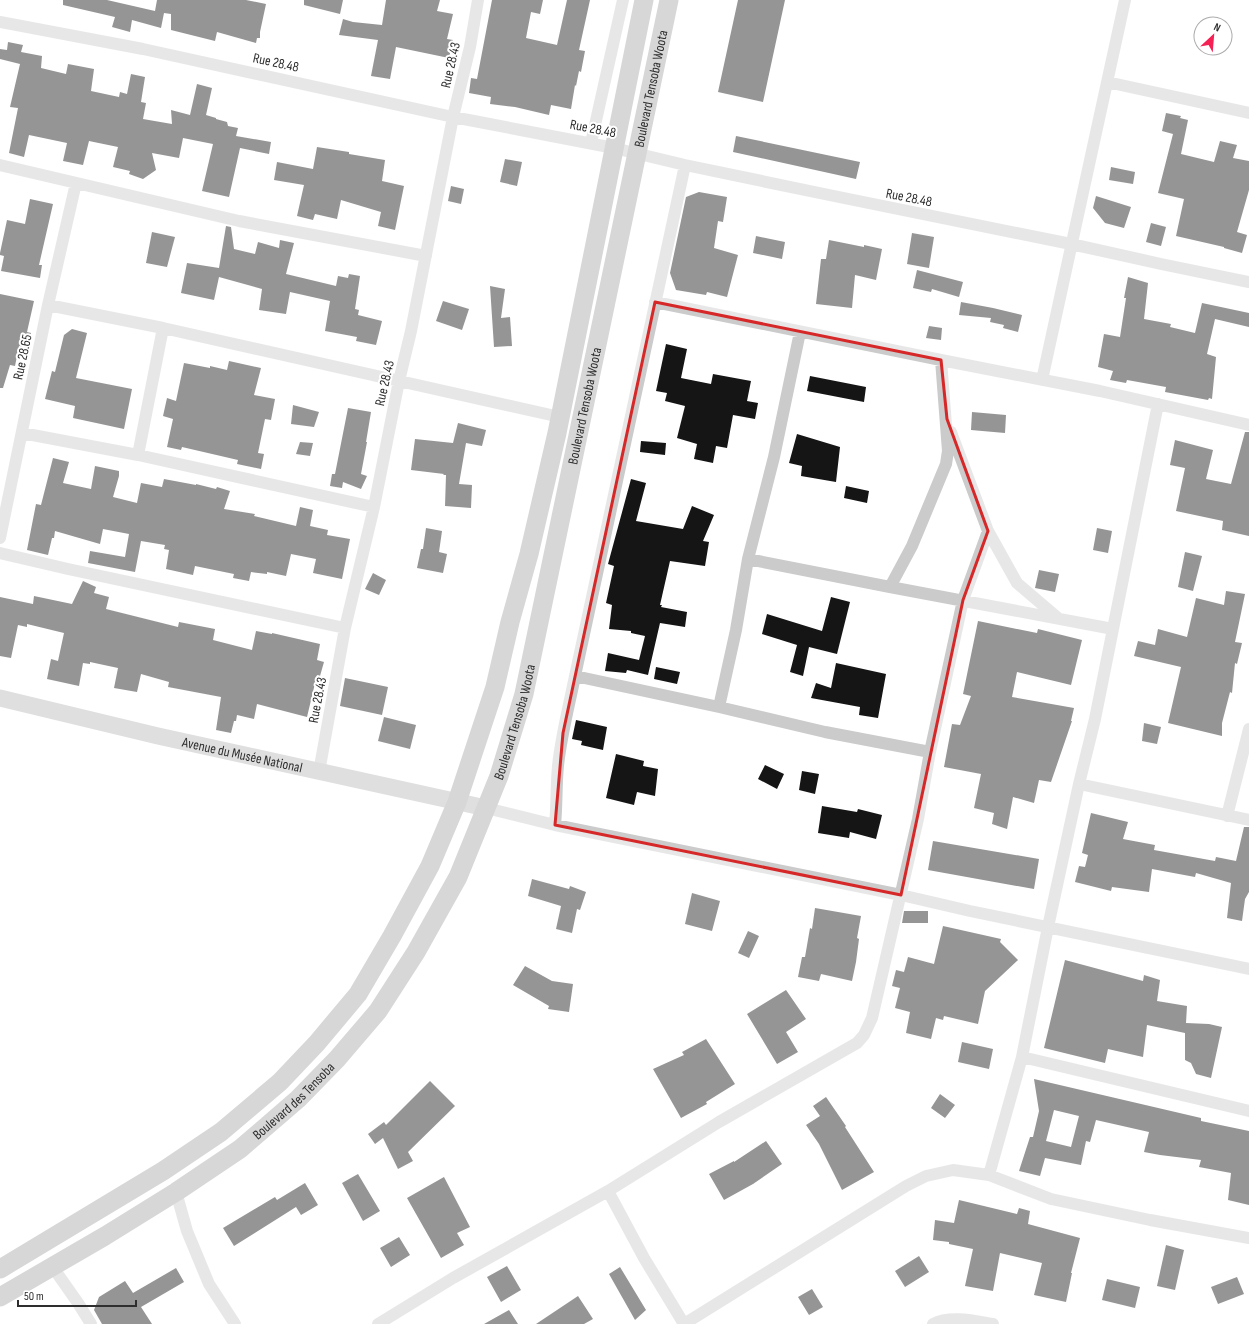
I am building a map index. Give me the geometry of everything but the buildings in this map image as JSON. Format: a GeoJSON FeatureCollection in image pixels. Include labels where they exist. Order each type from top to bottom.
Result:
{"type":"FeatureCollection","features":[{"type":"Feature","properties":{"kind":"main road","name":"Boulevard Tensoba Woota"},"geometry":{"type":"LineString","coordinates":[[457,802],[496,687],[510,622],[529,554],[557,434],[644,0]]}},
{"type":"Feature","properties":{"kind":"main road","name":"Boulevard Tensoba Woota"},"geometry":{"type":"LineString","coordinates":[[486,808],[499,776],[524,694],[668,0]]}},
{"type":"Feature","properties":{"kind":"main road","name":"Boulevard des Tensoba"},"geometry":{"type":"LineString","coordinates":[[0,1269],[163,1171],[221,1132],[280,1082],[317,1043],[358,994],[430,866],[457,802]]}},
{"type":"Feature","properties":{"kind":"main road","name":"Boulevard des Tensoba"},"geometry":{"type":"LineString","coordinates":[[0,1297],[105,1236],[176,1192],[240,1149],[298,1099],[337,1059],[378,1011],[416,952],[458,877],[486,808]]}},
{"type":"Feature","properties":{"kind":"street","name":"Rue 28.43"},"geometry":{"type":"LineString","coordinates":[[319,772],[345,628],[374,507],[426,256],[452,117],[470,47],[478,0]]}},
{"type":"Feature","properties":{"kind":"street"},"geometry":{"type":"LineString","coordinates":[[591,143],[623,0]]}},
{"type":"Feature","properties":{"kind":"street"},"geometry":{"type":"LineString","coordinates":[[1042,380],[1125,0]]}},
{"type":"Feature","properties":{"kind":"street","name":"Rue 28.48"},"geometry":{"type":"LineString","coordinates":[[0,22],[151,51],[452,117],[591,143],[905,211],[1071,244],[1249,282]]}},
{"type":"Feature","properties":{"kind":"street"},"geometry":{"type":"LineString","coordinates":[[1107,82],[1249,113]]}},
{"type":"Feature","properties":{"kind":"street"},"geometry":{"type":"LineString","coordinates":[[555,824],[558,767],[563,733],[685,164]]}},
{"type":"Feature","properties":{"kind":"street"},"geometry":{"type":"LineString","coordinates":[[0,165],[238,221],[426,256]]}},
{"type":"Feature","properties":{"kind":"street","name":"Rue 28.65"},"geometry":{"type":"LineString","coordinates":[[0,538],[48,305],[76,183]]}},
{"type":"Feature","properties":{"kind":"street"},"geometry":{"type":"LineString","coordinates":[[655,302],[1100,391],[1249,425]]}},
{"type":"Feature","properties":{"kind":"street"},"geometry":{"type":"LineString","coordinates":[[48,305],[163,328],[560,417]]}},
{"type":"Feature","properties":{"kind":"street"},"geometry":{"type":"LineString","coordinates":[[138,454],[163,328]]}},
{"type":"Feature","properties":{"kind":"street"},"geometry":{"type":"LineString","coordinates":[[719,707],[736,630],[748,558],[774,457],[800,332]]}},
{"type":"Feature","properties":{"kind":"street"},"geometry":{"type":"LineString","coordinates":[[890,587],[912,546],[946,464],[948,451],[947,419],[941,360]]}},
{"type":"Feature","properties":{"kind":"street"},"geometry":{"type":"LineString","coordinates":[[989,1175],[1022,1057],[1048,927],[1079,784],[1095,719],[1158,404]]}},
{"type":"Feature","properties":{"kind":"street"},"geometry":{"type":"LineString","coordinates":[[947,419],[988,531],[1017,583],[1058,618]]}},
{"type":"Feature","properties":{"kind":"street"},"geometry":{"type":"LineString","coordinates":[[22,433],[138,454],[374,507]]}},
{"type":"Feature","properties":{"kind":"street"},"geometry":{"type":"LineString","coordinates":[[378,1324],[453,1278],[608,1191],[719,1122],[856,1043],[864,1035],[872,1018],[901,895],[963,600],[988,531]]}},
{"type":"Feature","properties":{"kind":"street"},"geometry":{"type":"LineString","coordinates":[[0,554],[68,570],[345,628]]}},
{"type":"Feature","properties":{"kind":"street"},"geometry":{"type":"LineString","coordinates":[[748,558],[890,587],[1113,629]]}},
{"type":"Feature","properties":{"kind":"street"},"geometry":{"type":"LineString","coordinates":[[575,676],[719,707],[825,732],[930,752]]}},
{"type":"Feature","properties":{"kind":"street","name":"Avenue du Musée National"},"geometry":{"type":"LineString","coordinates":[[0,698],[158,736],[486,808]]}},
{"type":"Feature","properties":{"kind":"street"},"geometry":{"type":"LineString","coordinates":[[1227,816],[1249,729]]}},
{"type":"Feature","properties":{"kind":"street"},"geometry":{"type":"LineString","coordinates":[[1079,784],[1249,820]]}},
{"type":"Feature","properties":{"kind":"street"},"geometry":{"type":"LineString","coordinates":[[486,808],[555,824],[901,895],[970,911],[1249,969]]}},
{"type":"Feature","properties":{"kind":"street"},"geometry":{"type":"LineString","coordinates":[[1022,1057],[1249,1111]]}},
{"type":"Feature","properties":{"kind":"street"},"geometry":{"type":"LineString","coordinates":[[608,1191],[644,1258],[684,1324],[906,1186],[926,1176],[953,1170],[989,1175],[1051,1198],[1150,1220],[1249,1238]]}},
{"type":"Feature","properties":{"kind":"street"},"geometry":{"type":"LineString","coordinates":[[176,1192],[187,1230],[209,1284],[235,1324]]}},
{"type":"Feature","properties":{"kind":"street"},"geometry":{"type":"LineString","coordinates":[[52,1266],[91,1324]]}},
{"type":"Feature","properties":{"kind":"street"},"geometry":{"type":"LineString","coordinates":[[933,1324],[952,1319],[993,1324]]}},
{"type":"Feature","properties":{"kind":"highlighted area"},"geometry":{"type":"Polygon","coordinates":[[[655,302],[941,360],[947,419],[988,531],[963,600],[901,895],[555,825],[563,733],[655,302]]]}}]}
